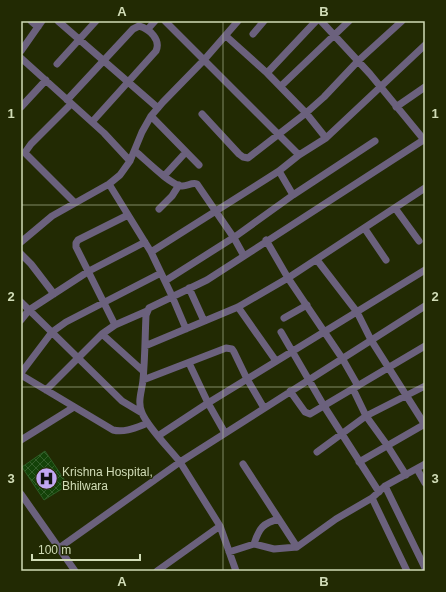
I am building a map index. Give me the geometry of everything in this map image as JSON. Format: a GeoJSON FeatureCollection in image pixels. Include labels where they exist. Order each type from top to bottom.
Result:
{"type":"FeatureCollection","features":[{"type":"Feature","properties":{"kind":"street"},"geometry":{"type":"LineString","coordinates":[[31,21],[38,27]]}},
{"type":"Feature","properties":{"kind":"street"},"geometry":{"type":"LineString","coordinates":[[21,51],[42,21]]}},
{"type":"Feature","properties":{"kind":"street"},"geometry":{"type":"LineString","coordinates":[[58,21],[78,40],[158,108]]}},
{"type":"Feature","properties":{"kind":"street"},"geometry":{"type":"LineString","coordinates":[[57,64],[96,21]]}},
{"type":"Feature","properties":{"kind":"street"},"geometry":{"type":"LineString","coordinates":[[147,30],[155,21]]}},
{"type":"Feature","properties":{"kind":"street"},"geometry":{"type":"LineString","coordinates":[[165,21],[299,155]]}},
{"type":"Feature","properties":{"kind":"street"},"geometry":{"type":"LineString","coordinates":[[21,242],[52,216],[109,184],[120,175],[130,161],[142,132],[158,108],[204,60],[238,21]]}},
{"type":"Feature","properties":{"kind":"street"},"geometry":{"type":"LineString","coordinates":[[253,34],[264,21]]}},
{"type":"Feature","properties":{"kind":"street"},"geometry":{"type":"LineString","coordinates":[[268,73],[316,21]]}},
{"type":"Feature","properties":{"kind":"street"},"geometry":{"type":"LineString","coordinates":[[46,390],[102,334],[115,325],[147,311],[152,306],[207,280],[266,240],[425,140],[380,86],[321,21]]}},
{"type":"Feature","properties":{"kind":"street"},"geometry":{"type":"LineString","coordinates":[[281,86],[349,21]]}},
{"type":"Feature","properties":{"kind":"street"},"geometry":{"type":"LineString","coordinates":[[202,114],[239,154],[246,158],[251,156],[324,97],[358,61],[402,21]]}},
{"type":"Feature","properties":{"kind":"street"},"geometry":{"type":"LineString","coordinates":[[75,203],[26,154],[26,151],[103,60],[133,29],[139,26],[147,30],[157,41],[157,48],[129,82],[92,122]]}},
{"type":"Feature","properties":{"kind":"street"},"geometry":{"type":"LineString","coordinates":[[226,36],[281,86],[306,113],[326,138]]}},
{"type":"Feature","properties":{"kind":"street"},"geometry":{"type":"LineString","coordinates":[[151,252],[279,171],[299,155],[326,138],[425,45]]}},
{"type":"Feature","properties":{"kind":"street"},"geometry":{"type":"LineString","coordinates":[[21,58],[92,122],[130,161]]}},
{"type":"Feature","properties":{"kind":"street"},"geometry":{"type":"LineString","coordinates":[[21,107],[46,80]]}},
{"type":"Feature","properties":{"kind":"street"},"geometry":{"type":"LineString","coordinates":[[396,107],[425,87]]}},
{"type":"Feature","properties":{"kind":"street"},"geometry":{"type":"LineString","coordinates":[[152,116],[199,165]]}},
{"type":"Feature","properties":{"kind":"street"},"geometry":{"type":"LineString","coordinates":[[165,281],[234,238],[293,195],[375,141]]}},
{"type":"Feature","properties":{"kind":"street"},"geometry":{"type":"LineString","coordinates":[[135,151],[164,176],[179,185],[182,186],[193,183],[197,184],[234,238],[244,256]]}},
{"type":"Feature","properties":{"kind":"street"},"geometry":{"type":"LineString","coordinates":[[164,176],[186,152]]}},
{"type":"Feature","properties":{"kind":"street"},"geometry":{"type":"LineString","coordinates":[[279,171],[293,195]]}},
{"type":"Feature","properties":{"kind":"street"},"geometry":{"type":"LineString","coordinates":[[109,184],[151,252],[186,329]]}},
{"type":"Feature","properties":{"kind":"street"},"geometry":{"type":"LineString","coordinates":[[159,209],[172,196],[179,185]]}},
{"type":"Feature","properties":{"kind":"street"},"geometry":{"type":"LineString","coordinates":[[145,346],[238,307],[317,260],[425,188]]}},
{"type":"Feature","properties":{"kind":"street"},"geometry":{"type":"LineString","coordinates":[[395,208],[419,241]]}},
{"type":"Feature","properties":{"kind":"street"},"geometry":{"type":"LineString","coordinates":[[115,325],[76,247],[76,241],[128,215]]}},
{"type":"Feature","properties":{"kind":"street"},"geometry":{"type":"LineString","coordinates":[[365,228],[386,260]]}},
{"type":"Feature","properties":{"kind":"street"},"geometry":{"type":"LineString","coordinates":[[266,240],[288,278],[342,358],[366,416],[388,445],[406,475]]}},
{"type":"Feature","properties":{"kind":"street"},"geometry":{"type":"LineString","coordinates":[[21,320],[29,310],[89,271],[145,242]]}},
{"type":"Feature","properties":{"kind":"street"},"geometry":{"type":"LineString","coordinates":[[21,254],[31,264],[54,294]]}},
{"type":"Feature","properties":{"kind":"street"},"geometry":{"type":"LineString","coordinates":[[317,260],[357,312],[371,340],[425,424],[359,462]]}},
{"type":"Feature","properties":{"kind":"street"},"geometry":{"type":"LineString","coordinates":[[148,423],[120,432],[113,430],[21,374],[52,332],[66,322],[161,273]]}},
{"type":"Feature","properties":{"kind":"street"},"geometry":{"type":"LineString","coordinates":[[158,436],[247,379],[424,273]]}},
{"type":"Feature","properties":{"kind":"street"},"geometry":{"type":"LineString","coordinates":[[189,288],[204,321]]}},
{"type":"Feature","properties":{"kind":"street"},"geometry":{"type":"LineString","coordinates":[[21,302],[122,401],[142,413]]}},
{"type":"Feature","properties":{"kind":"street"},"geometry":{"type":"LineString","coordinates":[[284,318],[307,305]]}},
{"type":"Feature","properties":{"kind":"street"},"geometry":{"type":"LineString","coordinates":[[59,548],[180,462],[425,306]]}},
{"type":"Feature","properties":{"kind":"street"},"geometry":{"type":"LineString","coordinates":[[238,307],[276,362]]}},
{"type":"Feature","properties":{"kind":"street"},"geometry":{"type":"LineString","coordinates":[[147,311],[143,380],[140,396],[142,413],[158,436],[180,462],[220,526],[236,571]]}},
{"type":"Feature","properties":{"kind":"street"},"geometry":{"type":"LineString","coordinates":[[281,332],[341,434],[379,492]]}},
{"type":"Feature","properties":{"kind":"street"},"geometry":{"type":"LineString","coordinates":[[102,334],[143,371]]}},
{"type":"Feature","properties":{"kind":"street"},"geometry":{"type":"LineString","coordinates":[[290,391],[308,414],[425,346]]}},
{"type":"Feature","properties":{"kind":"street"},"geometry":{"type":"LineString","coordinates":[[143,380],[229,348],[234,352],[247,379],[264,408]]}},
{"type":"Feature","properties":{"kind":"street"},"geometry":{"type":"LineString","coordinates":[[189,363],[208,403],[225,433]]}},
{"type":"Feature","properties":{"kind":"street"},"geometry":{"type":"LineString","coordinates":[[317,452],[366,416],[407,397],[425,386]]}},
{"type":"Feature","properties":{"kind":"street"},"geometry":{"type":"LineString","coordinates":[[21,440],[74,407]]}},
{"type":"Feature","properties":{"kind":"street"},"geometry":{"type":"LineString","coordinates":[[243,464],[297,547]]}},
{"type":"Feature","properties":{"kind":"street"},"geometry":{"type":"LineString","coordinates":[[228,552],[254,544],[274,549],[297,547],[336,519],[372,498],[386,486],[425,464]]}},
{"type":"Feature","properties":{"kind":"street"},"geometry":{"type":"LineString","coordinates":[[417,469],[425,483]]}},
{"type":"Feature","properties":{"kind":"street"},"geometry":{"type":"LineString","coordinates":[[386,486],[425,568]]}},
{"type":"Feature","properties":{"kind":"street"},"geometry":{"type":"LineString","coordinates":[[21,494],[75,571]]}},
{"type":"Feature","properties":{"kind":"street"},"geometry":{"type":"LineString","coordinates":[[372,498],[407,571]]}},
{"type":"Feature","properties":{"kind":"street"},"geometry":{"type":"LineString","coordinates":[[254,544],[256,536],[264,525],[279,519]]}},
{"type":"Feature","properties":{"kind":"street"},"geometry":{"type":"LineString","coordinates":[[156,571],[220,526]]}},
{"type":"Feature","properties":{"kind":"building"},"geometry":{"type":"Polygon","coordinates":[[[45,451],[68,485],[44,500],[22,467],[45,451]]]}},
{"type":"Feature","properties":{"kind":"place","name":"Krishna Hospital, Bhilwara"},"geometry":{"type":"Point","coordinates":[47,479]}}]}
